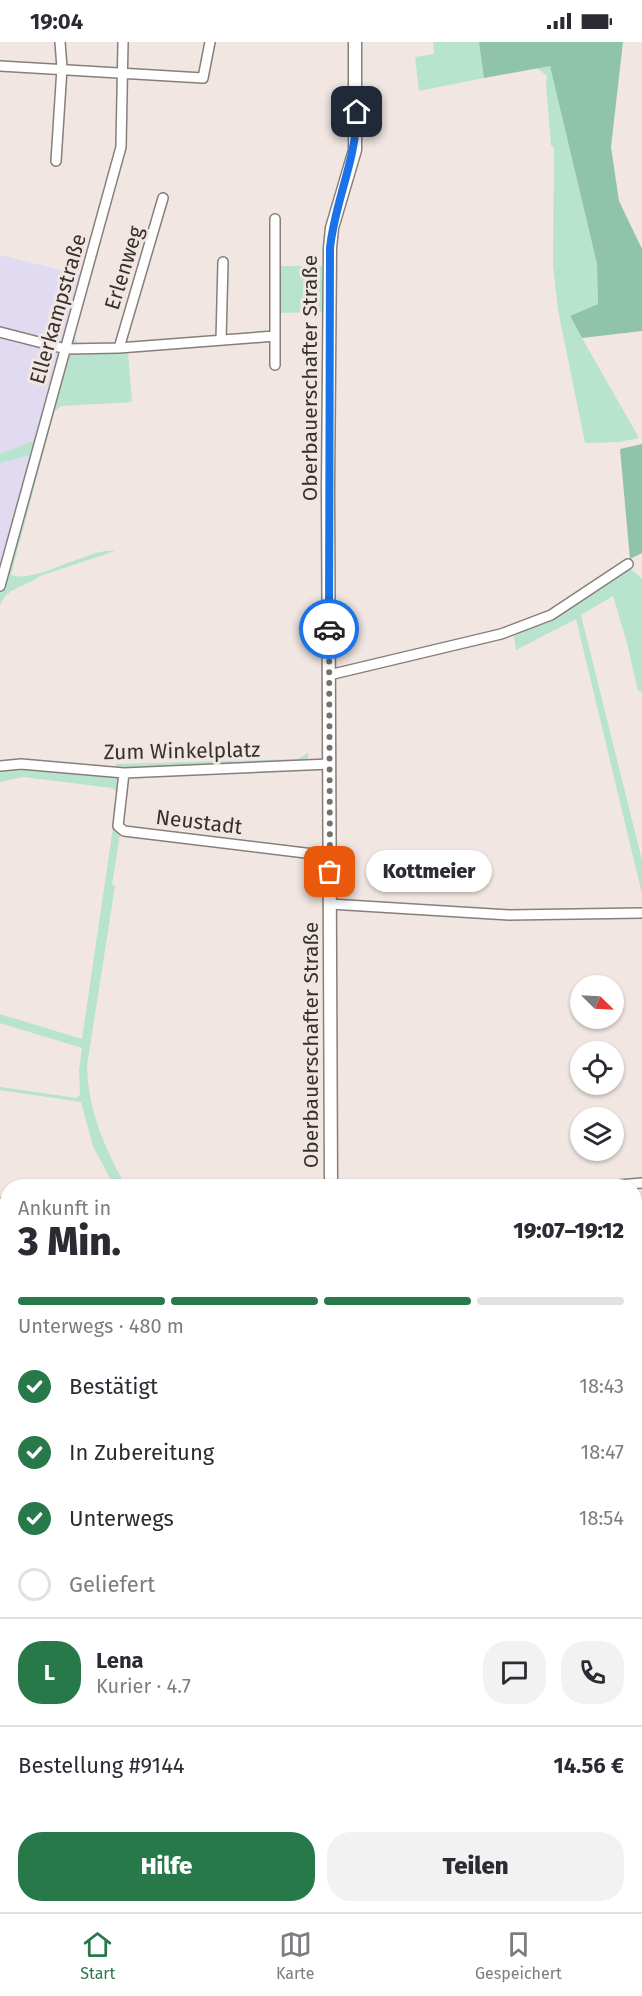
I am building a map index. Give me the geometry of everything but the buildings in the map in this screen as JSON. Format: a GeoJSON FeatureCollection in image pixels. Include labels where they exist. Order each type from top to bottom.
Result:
{"type":"FeatureCollection","features":[{"type":"Feature","properties":{"kind":"main road","name":"Oberbauerschafter Straße"},"geometry":{"type":"LineString","coordinates":[[331,1179],[330,248],[332,228],[355,150],[355,42]]}},
{"type":"Feature","properties":{"kind":"street"},"geometry":{"type":"LineString","coordinates":[[56,161],[62,68],[60,42]]}},
{"type":"Feature","properties":{"kind":"street","name":"Ellerkampstraße"},"geometry":{"type":"LineString","coordinates":[[0,584],[121,147],[123,42]]}},
{"type":"Feature","properties":{"kind":"street"},"geometry":{"type":"LineString","coordinates":[[0,66],[203,78],[210,42]]}},
{"type":"Feature","properties":{"kind":"street","name":"Erlenweg"},"geometry":{"type":"LineString","coordinates":[[119,348],[163,198]]}},
{"type":"Feature","properties":{"kind":"street"},"geometry":{"type":"LineString","coordinates":[[274,219],[275,366]]}},
{"type":"Feature","properties":{"kind":"street"},"geometry":{"type":"LineString","coordinates":[[221,340],[223,262]]}},
{"type":"Feature","properties":{"kind":"street"},"geometry":{"type":"LineString","coordinates":[[0,332],[66,349],[119,348],[275,336]]}},
{"type":"Feature","properties":{"kind":"street"},"geometry":{"type":"LineString","coordinates":[[329,675],[511,631],[551,615],[628,564]]}},
{"type":"Feature","properties":{"kind":"street","name":"Zum Winkelplatz"},"geometry":{"type":"LineString","coordinates":[[0,766],[21,764],[124,774],[330,764]]}},
{"type":"Feature","properties":{"kind":"street","name":"Neustadt"},"geometry":{"type":"LineString","coordinates":[[124,774],[118,826],[124,831],[330,855]]}},
{"type":"Feature","properties":{"kind":"street"},"geometry":{"type":"LineString","coordinates":[[330,904],[508,915],[642,913]]}},
{"type":"Feature","properties":{"kind":"shaded area"},"geometry":{"type":"Polygon","coordinates":[[[0,255],[81,275],[35,440],[0,454],[0,255]]]}},
{"type":"Feature","properties":{"kind":"shaded area"},"geometry":{"type":"Polygon","coordinates":[[[31,454],[0,572],[0,463],[31,454]]]}},
{"type":"Feature","properties":{"kind":"green space"},"geometry":{"type":"Polygon","coordinates":[[[433,42],[479,42],[484,78],[419,91],[415,57],[434,54],[433,42]]]}},
{"type":"Feature","properties":{"kind":"green space"},"geometry":{"type":"Polygon","coordinates":[[[479,42],[623,42],[611,147],[619,201],[642,249],[642,331],[582,338],[570,316],[598,304],[597,264],[550,66],[484,78],[479,42]]]}},
{"type":"Feature","properties":{"kind":"green space"},"geometry":{"type":"Polygon","coordinates":[[[550,66],[597,264],[598,304],[570,317],[639,438],[620,442],[585,443],[558,310],[553,266],[554,148],[551,145],[547,76],[537,68],[550,66]]]}},
{"type":"Feature","properties":{"kind":"green space"},"geometry":{"type":"Polygon","coordinates":[[[107,182],[117,182],[75,333],[75,339],[81,346],[74,354],[128,352],[132,402],[61,406],[54,412],[11,575],[34,574],[92,554],[115,551],[40,576],[12,591],[0,606],[0,572],[31,455],[0,463],[0,454],[35,440],[107,182]]]}},
{"type":"Feature","properties":{"kind":"green space"},"geometry":{"type":"Polygon","coordinates":[[[278,266],[322,266],[324,312],[278,313],[278,266]]]}},
{"type":"Feature","properties":{"kind":"green space"},"geometry":{"type":"Polygon","coordinates":[[[642,444],[642,553],[630,559],[620,449],[642,444]]]}},
{"type":"Feature","properties":{"kind":"green space"},"geometry":{"type":"Polygon","coordinates":[[[622,570],[632,570],[642,579],[642,692],[638,691],[613,596],[581,615],[642,860],[642,894],[576,619],[516,650],[514,636],[545,622],[622,570]]]}},
{"type":"Feature","properties":{"kind":"green space"},"geometry":{"type":"Polygon","coordinates":[[[308,753],[308,769],[129,776],[112,885],[115,886],[87,1066],[94,1114],[111,1158],[122,1179],[110,1179],[93,1146],[81,1102],[0,1090],[0,1087],[77,1098],[80,1095],[79,1070],[82,1048],[0,1023],[0,1014],[82,1039],[118,793],[112,788],[23,777],[0,782],[0,762],[22,759],[116,770],[116,764],[298,759],[308,753]]]}},
{"type":"Feature","properties":{"kind":"way so far"},"geometry":{"type":"LineString","coordinates":[[329,629],[330,872]]}},
{"type":"Feature","properties":{"kind":"place","name":"Kottmeier"},"geometry":{"type":"Point","coordinates":[330,872]}},
{"type":"Feature","properties":{"kind":"route"},"geometry":{"type":"LineString","coordinates":[[329,629],[330,248],[332,228],[355,150],[357,112]]}}]}
